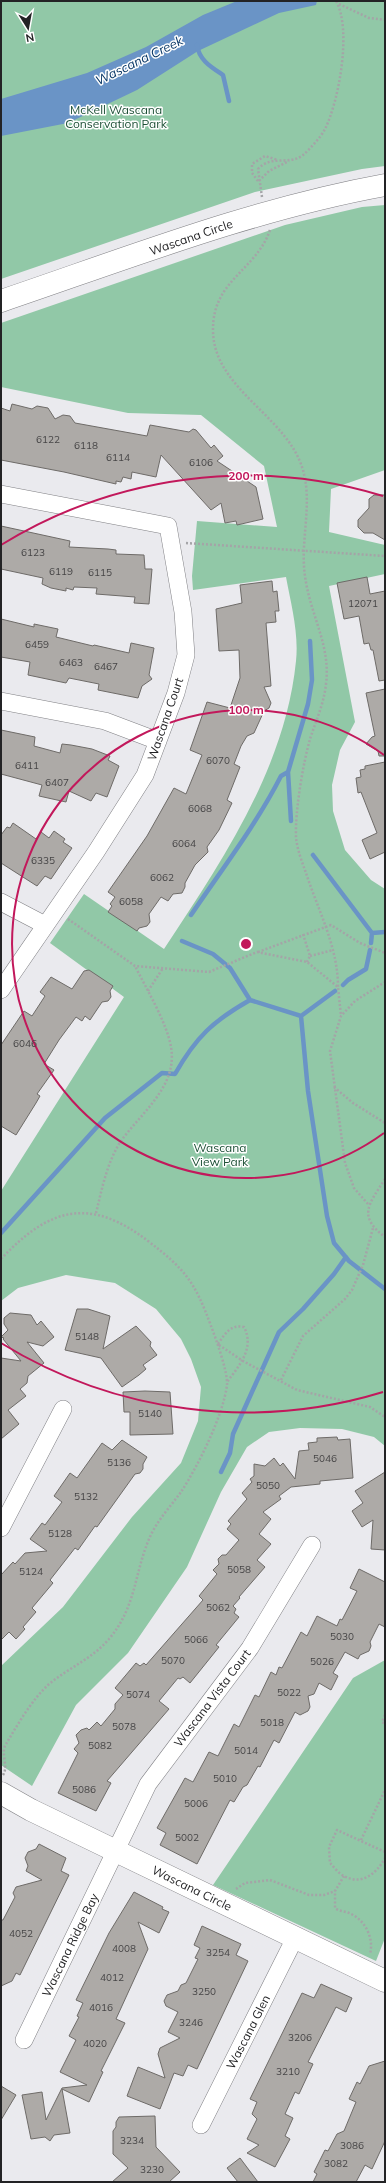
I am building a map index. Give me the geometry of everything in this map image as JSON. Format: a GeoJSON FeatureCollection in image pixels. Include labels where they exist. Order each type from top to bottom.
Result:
{"type":"FeatureCollection","features":[{"type":"Feature","properties":{"kind":"street","name":"Wascana Circle"},"geometry":{"type":"LineString","coordinates":[[1,302],[266,211],[332,194],[385,185]]}},
{"type":"Feature","properties":{"kind":"street","name":"Wascana Court"},"geometry":{"type":"LineString","coordinates":[[1,494],[168,526],[183,612],[186,655],[176,694],[145,776],[1,990]]}},
{"type":"Feature","properties":{"kind":"street"},"geometry":{"type":"LineString","coordinates":[[1,701],[105,721],[158,741]]}},
{"type":"Feature","properties":{"kind":"street"},"geometry":{"type":"LineString","coordinates":[[1,902],[45,925]]}},
{"type":"Feature","properties":{"kind":"street"},"geometry":{"type":"LineString","coordinates":[[1,1528],[64,1409]]}},
{"type":"Feature","properties":{"kind":"street","name":"Wascana Vista Court"},"geometry":{"type":"LineString","coordinates":[[116,1851],[148,1784],[250,1648],[312,1545]]}},
{"type":"Feature","properties":{"kind":"street","name":"Wascana Circle"},"geometry":{"type":"LineString","coordinates":[[1,1793],[228,1906],[385,1981]]}},
{"type":"Feature","properties":{"kind":"street","name":"Wascana Ridge Bay"},"geometry":{"type":"LineString","coordinates":[[24,2040],[116,1851]]}},
{"type":"Feature","properties":{"kind":"street","name":"Wascana Glen"},"geometry":{"type":"LineString","coordinates":[[201,2126],[295,1938]]}},
{"type":"Feature","properties":{"kind":"path"},"geometry":{"type":"LineString","coordinates":[[337,2],[369,18],[385,20]]}},
{"type":"Feature","properties":{"kind":"path"},"geometry":{"type":"LineString","coordinates":[[258,182],[269,171],[302,155],[324,130],[340,84],[343,20],[337,2]]}},
{"type":"Feature","properties":{"kind":"path"},"geometry":{"type":"LineString","coordinates":[[258,182],[254,177],[251,167],[255,161],[265,156],[279,160]]}},
{"type":"Feature","properties":{"kind":"path"},"geometry":{"type":"LineString","coordinates":[[261,192],[258,182],[258,170],[264,163],[279,160],[290,160]]}},
{"type":"Feature","properties":{"kind":"path"},"geometry":{"type":"LineString","coordinates":[[271,228],[266,242],[227,285],[219,300],[214,316],[213,332],[218,356],[227,373],[276,426],[299,459],[304,473],[306,487],[304,575],[310,607],[324,643],[328,670],[325,697],[304,766],[296,837],[301,858],[333,950],[338,973],[341,1016],[330,1051],[333,1086],[345,1163],[354,1188],[368,1204]]}},
{"type":"Feature","properties":{"kind":"path"},"geometry":{"type":"LineString","coordinates":[[170,542],[385,556]]}},
{"type":"Feature","properties":{"kind":"path"},"geometry":{"type":"LineString","coordinates":[[56,910],[135,966],[148,991],[168,1037],[172,1058],[166,1080],[158,1097],[121,1141],[106,1174],[96,1213]]}},
{"type":"Feature","properties":{"kind":"path"},"geometry":{"type":"LineString","coordinates":[[135,966],[209,972],[303,934],[331,925],[360,943],[385,953]]}},
{"type":"Feature","properties":{"kind":"path"},"geometry":{"type":"LineString","coordinates":[[303,934],[310,956],[307,962]]}},
{"type":"Feature","properties":{"kind":"path"},"geometry":{"type":"LineString","coordinates":[[310,956],[333,950]]}},
{"type":"Feature","properties":{"kind":"path"},"geometry":{"type":"LineString","coordinates":[[257,952],[307,962],[338,987]]}},
{"type":"Feature","properties":{"kind":"path"},"geometry":{"type":"LineString","coordinates":[[148,991],[164,968]]}},
{"type":"Feature","properties":{"kind":"path"},"geometry":{"type":"LineString","coordinates":[[341,1016],[355,1001],[385,982]]}},
{"type":"Feature","properties":{"kind":"path"},"geometry":{"type":"LineString","coordinates":[[333,1086],[353,1103],[385,1123]]}},
{"type":"Feature","properties":{"kind":"path"},"geometry":{"type":"LineString","coordinates":[[281,1380],[303,1336],[345,1299],[358,1277],[363,1265],[372,1228],[368,1213],[368,1204],[385,1179]]}},
{"type":"Feature","properties":{"kind":"path"},"geometry":{"type":"LineString","coordinates":[[1,1259],[16,1243],[44,1222],[71,1214],[96,1213],[113,1218],[137,1232],[171,1259],[191,1281],[202,1302],[218,1344],[227,1383]]}},
{"type":"Feature","properties":{"kind":"path"},"geometry":{"type":"LineString","coordinates":[[372,1228],[385,1237]]}},
{"type":"Feature","properties":{"kind":"path"},"geometry":{"type":"LineString","coordinates":[[1,1779],[5,1771],[2,1748],[39,1695],[63,1674],[96,1653],[122,1621],[131,1601],[150,1537],[190,1477],[219,1413],[227,1383],[243,1361],[248,1340],[244,1327],[238,1326],[228,1330],[218,1344]]}},
{"type":"Feature","properties":{"kind":"path"},"geometry":{"type":"LineString","coordinates":[[218,1344],[243,1361],[281,1380],[297,1390],[370,1408],[385,1417]]}},
{"type":"Feature","properties":{"kind":"path"},"geometry":{"type":"LineString","coordinates":[[385,1715],[382,1722],[385,1724]]}},
{"type":"Feature","properties":{"kind":"path"},"geometry":{"type":"LineString","coordinates":[[361,1840],[385,1790]]}},
{"type":"Feature","properties":{"kind":"path"},"geometry":{"type":"LineString","coordinates":[[385,1852],[336,1830],[329,1847],[330,1863],[344,1876],[360,1880],[378,1871],[385,1858]]}},
{"type":"Feature","properties":{"kind":"path"},"geometry":{"type":"LineString","coordinates":[[344,1876],[335,1891],[335,1908],[352,1914],[366,1927],[369,1935],[371,1952],[363,1971]]}},
{"type":"Feature","properties":{"kind":"path"},"geometry":{"type":"LineString","coordinates":[[228,1906],[238,1886],[256,1880],[270,1880],[309,1895],[324,1895],[335,1891]]}},
{"type":"Feature","properties":{"kind":"green space","name":"McKell Wascana Conservation Park"},"geometry":{"type":"Polygon","coordinates":[[[1,1],[385,1],[385,166],[362,169],[255,192],[1,279],[1,1]]]}},
{"type":"Feature","properties":{"kind":"green space","name":"Wascana View Park"},"geometry":{"type":"Polygon","coordinates":[[[385,205],[385,470],[331,489],[329,532],[385,545],[385,574],[329,586],[355,722],[340,750],[332,785],[333,811],[345,850],[371,880],[385,889],[385,1446],[374,1437],[342,1429],[300,1428],[269,1432],[247,1447],[221,1492],[187,1567],[128,1653],[76,1705],[32,1786],[1,1765],[1,1666],[63,1607],[132,1517],[181,1463],[198,1421],[201,1387],[191,1359],[181,1339],[156,1309],[115,1283],[66,1275],[18,1288],[1,1301],[1,1191],[124,997],[50,943],[84,894],[164,949],[208,882],[228,848],[248,812],[265,776],[279,739],[290,701],[297,650],[294,619],[286,577],[193,590],[192,576],[197,521],[277,527],[264,466],[201,415],[128,413],[1,387],[1,323],[285,225],[362,207],[385,205]]]}},
{"type":"Feature","properties":{"kind":"green space"},"geometry":{"type":"Polygon","coordinates":[[[385,1660],[385,1938],[376,1961],[213,1885],[353,1678],[385,1660]]]}},
{"type":"Feature","properties":{"kind":"water","name":"Wascana Creek"},"geometry":{"type":"Polygon","coordinates":[[[237,1],[317,1],[316,5],[279,13],[198,51],[137,90],[68,123],[1,136],[1,99],[87,73],[146,47],[203,15],[237,1]]]}},
{"type":"Feature","properties":{"kind":"building"},"geometry":{"type":"Polygon","coordinates":[[[12,404],[32,409],[37,406],[48,408],[55,419],[63,415],[70,416],[75,423],[147,436],[150,425],[189,432],[193,429],[196,430],[211,448],[214,445],[223,456],[217,461],[256,487],[263,519],[237,525],[236,521],[225,523],[221,503],[211,510],[161,455],[156,477],[132,472],[131,479],[123,477],[121,482],[116,481],[116,484],[1,460],[1,408],[10,411],[12,404]]]}},
{"type":"Feature","properties":{"kind":"building"},"geometry":{"type":"Polygon","coordinates":[[[374,495],[385,495],[385,540],[373,533],[364,533],[358,527],[358,520],[369,508],[369,499],[374,495]]]}},
{"type":"Feature","properties":{"kind":"building"},"geometry":{"type":"Polygon","coordinates":[[[1,526],[70,541],[69,547],[108,549],[116,550],[116,554],[144,555],[145,569],[152,569],[149,604],[134,603],[135,597],[96,594],[97,588],[74,587],[73,590],[66,588],[66,591],[51,588],[42,584],[43,578],[1,569],[1,526]]]}},
{"type":"Feature","properties":{"kind":"building"},"geometry":{"type":"Polygon","coordinates":[[[367,577],[370,594],[385,591],[385,680],[379,681],[373,650],[371,650],[369,643],[364,644],[359,616],[344,619],[337,583],[367,577]]]}},
{"type":"Feature","properties":{"kind":"building"},"geometry":{"type":"Polygon","coordinates":[[[272,581],[273,592],[277,591],[279,611],[275,611],[276,622],[266,623],[271,686],[264,687],[271,703],[269,708],[264,711],[254,733],[247,736],[241,746],[234,764],[240,767],[227,800],[232,803],[219,830],[207,847],[208,852],[195,865],[185,883],[182,893],[173,894],[168,901],[161,897],[149,914],[150,922],[147,926],[139,928],[137,931],[108,912],[112,906],[110,904],[115,897],[108,892],[147,836],[174,788],[186,794],[202,755],[190,750],[207,702],[230,708],[240,678],[239,650],[219,651],[216,609],[242,603],[240,585],[272,581]]]}},
{"type":"Feature","properties":{"kind":"building"},"geometry":{"type":"Polygon","coordinates":[[[1,619],[34,627],[34,624],[58,629],[56,637],[129,653],[131,643],[154,648],[149,675],[152,679],[142,686],[138,698],[98,690],[99,684],[69,678],[66,683],[28,675],[30,662],[1,657],[1,619]]]}},
{"type":"Feature","properties":{"kind":"building"},"geometry":{"type":"Polygon","coordinates":[[[385,689],[385,756],[379,756],[378,751],[366,744],[372,737],[375,736],[366,693],[385,689]]]}},
{"type":"Feature","properties":{"kind":"building"},"geometry":{"type":"Polygon","coordinates":[[[1,730],[35,737],[34,746],[60,753],[62,744],[92,749],[110,756],[108,760],[119,766],[107,797],[96,793],[91,801],[69,791],[66,802],[39,796],[42,785],[1,774],[1,730]]]}},
{"type":"Feature","properties":{"kind":"building"},"geometry":{"type":"Polygon","coordinates":[[[385,762],[385,852],[370,859],[362,840],[377,833],[361,792],[358,793],[356,778],[361,777],[360,770],[365,769],[365,766],[385,762]]]}},
{"type":"Feature","properties":{"kind":"building"},"geometry":{"type":"Polygon","coordinates":[[[13,823],[36,839],[41,832],[49,838],[54,831],[65,839],[63,842],[72,848],[51,879],[45,876],[37,886],[1,863],[1,835],[7,827],[10,828],[13,823]]]}},
{"type":"Feature","properties":{"kind":"building"},"geometry":{"type":"Polygon","coordinates":[[[89,970],[113,986],[110,991],[111,997],[108,1001],[102,1002],[90,1020],[85,1016],[82,1021],[76,1017],[59,1040],[44,1064],[54,1070],[37,1094],[40,1096],[16,1135],[1,1126],[1,1045],[24,1011],[32,1016],[45,996],[40,992],[51,977],[72,989],[84,971],[89,970]]]}},
{"type":"Feature","properties":{"kind":"building"},"geometry":{"type":"Polygon","coordinates":[[[77,1309],[88,1309],[110,1316],[103,1349],[136,1326],[151,1342],[150,1346],[157,1355],[143,1365],[146,1369],[122,1387],[101,1358],[65,1350],[77,1309]]]}},
{"type":"Feature","properties":{"kind":"building"},"geometry":{"type":"Polygon","coordinates":[[[10,1313],[31,1315],[37,1325],[41,1321],[54,1337],[43,1346],[27,1342],[44,1363],[28,1376],[27,1383],[20,1389],[26,1396],[8,1410],[19,1424],[1,1439],[1,1358],[21,1361],[3,1339],[4,1338],[1,1337],[8,1330],[4,1324],[4,1318],[10,1313]]]}},
{"type":"Feature","properties":{"kind":"building"},"geometry":{"type":"Polygon","coordinates":[[[123,1392],[170,1392],[173,1434],[130,1435],[130,1412],[124,1412],[123,1392]]]}},
{"type":"Feature","properties":{"kind":"building"},"geometry":{"type":"Polygon","coordinates":[[[337,1437],[338,1440],[350,1439],[353,1478],[320,1481],[320,1484],[291,1487],[279,1496],[281,1499],[263,1512],[271,1519],[259,1534],[271,1544],[257,1560],[265,1567],[233,1606],[236,1609],[234,1613],[239,1617],[216,1645],[219,1647],[190,1683],[183,1677],[180,1679],[178,1678],[159,1701],[169,1709],[107,1781],[111,1783],[96,1811],[58,1793],[78,1753],[74,1749],[79,1743],[76,1735],[81,1730],[87,1728],[89,1730],[97,1722],[101,1726],[115,1709],[115,1704],[123,1695],[115,1688],[136,1663],[140,1666],[144,1663],[146,1665],[203,1600],[199,1596],[217,1574],[213,1570],[219,1564],[218,1559],[222,1555],[226,1555],[239,1540],[227,1529],[231,1524],[228,1521],[247,1499],[242,1493],[252,1482],[250,1479],[254,1476],[254,1464],[265,1466],[274,1458],[280,1466],[283,1463],[295,1479],[299,1451],[309,1450],[308,1443],[317,1442],[317,1438],[337,1437]]]}},
{"type":"Feature","properties":{"kind":"building"},"geometry":{"type":"Polygon","coordinates":[[[122,1440],[147,1457],[143,1464],[143,1469],[140,1473],[135,1474],[97,1527],[95,1526],[78,1550],[75,1548],[50,1580],[53,1583],[32,1608],[36,1612],[23,1627],[25,1629],[16,1639],[9,1632],[1,1640],[1,1575],[13,1562],[15,1564],[25,1553],[47,1551],[30,1539],[42,1523],[45,1525],[62,1502],[54,1496],[70,1473],[77,1478],[102,1443],[112,1450],[122,1440]]]}},
{"type":"Feature","properties":{"kind":"building"},"geometry":{"type":"Polygon","coordinates":[[[385,1472],[385,1550],[371,1549],[373,1520],[362,1527],[352,1511],[363,1503],[355,1491],[385,1472]]]}},
{"type":"Feature","properties":{"kind":"building"},"geometry":{"type":"Polygon","coordinates":[[[359,1569],[385,1582],[385,1627],[379,1624],[370,1642],[371,1646],[369,1651],[360,1655],[358,1659],[345,1652],[333,1673],[338,1676],[331,1690],[319,1683],[314,1694],[308,1696],[310,1707],[308,1711],[300,1715],[295,1712],[279,1743],[274,1740],[260,1767],[258,1766],[247,1785],[243,1787],[234,1802],[230,1800],[197,1864],[160,1845],[166,1833],[157,1828],[185,1778],[193,1782],[209,1752],[218,1756],[234,1724],[239,1727],[255,1695],[259,1697],[271,1672],[276,1675],[279,1667],[282,1668],[301,1632],[307,1636],[317,1616],[337,1626],[340,1619],[342,1620],[357,1591],[350,1588],[359,1569]]]}},
{"type":"Feature","properties":{"kind":"building"},"geometry":{"type":"Polygon","coordinates":[[[39,1844],[66,1858],[61,1871],[69,1875],[20,1975],[16,1973],[12,1981],[1,1986],[1,1920],[3,1920],[15,1897],[13,1893],[16,1887],[42,1880],[26,1871],[28,1866],[25,1858],[28,1852],[36,1849],[39,1844]]]}},
{"type":"Feature","properties":{"kind":"building"},"geometry":{"type":"Polygon","coordinates":[[[134,1892],[163,1907],[162,1909],[169,1912],[159,1933],[138,1922],[148,1949],[116,2019],[125,2023],[101,2071],[103,2072],[89,2102],[62,2089],[70,2133],[54,2135],[50,2141],[45,2137],[31,2139],[22,2095],[42,2092],[46,2120],[62,2088],[87,2085],[60,2072],[76,2040],[69,2036],[79,2017],[77,2016],[83,2003],[76,2000],[109,1933],[134,1892]]]}},
{"type":"Feature","properties":{"kind":"building"},"geometry":{"type":"Polygon","coordinates":[[[202,1926],[241,1944],[236,1955],[248,1961],[197,2069],[188,2065],[183,2076],[174,2073],[160,2109],[127,2096],[138,2067],[165,2078],[158,2054],[160,2048],[180,2038],[168,2032],[178,2012],[166,2006],[164,2001],[167,1995],[178,1991],[181,1985],[186,1983],[198,1959],[195,1958],[200,1948],[194,1945],[202,1926]]]}},
{"type":"Feature","properties":{"kind":"building"},"geometry":{"type":"Polygon","coordinates":[[[321,1984],[352,1998],[346,2012],[336,2007],[308,2062],[313,2064],[299,2094],[295,2092],[285,2114],[293,2118],[285,2136],[290,2139],[275,2167],[247,2153],[259,2145],[247,2139],[257,2119],[252,2114],[257,2102],[250,2099],[302,1993],[314,1998],[321,1984]]]}},
{"type":"Feature","properties":{"kind":"building"},"geometry":{"type":"Polygon","coordinates":[[[385,2061],[385,2141],[372,2169],[365,2165],[356,2182],[313,2182],[317,2174],[314,2172],[325,2150],[328,2151],[337,2134],[344,2131],[356,2102],[349,2099],[357,2082],[360,2084],[369,2066],[385,2061]]]}},
{"type":"Feature","properties":{"kind":"building"},"geometry":{"type":"Polygon","coordinates":[[[1,2086],[16,2095],[1,2120],[1,2086]]]}},
{"type":"Feature","properties":{"kind":"building"},"geometry":{"type":"Polygon","coordinates":[[[155,2116],[156,2147],[180,2172],[169,2182],[112,2182],[128,2168],[113,2154],[113,2131],[119,2117],[155,2116]]]}},
{"type":"Feature","properties":{"kind":"building"},"geometry":{"type":"Polygon","coordinates":[[[240,2158],[258,2182],[238,2182],[227,2168],[240,2158]]]}},
{"type":"Feature","properties":{"kind":"waterway"},"geometry":{"type":"LineString","coordinates":[[197,45],[203,59],[223,75],[229,101]]}},
{"type":"Feature","properties":{"kind":"waterway"},"geometry":{"type":"LineString","coordinates":[[291,821],[288,772],[308,704],[312,680],[310,641]]}},
{"type":"Feature","properties":{"kind":"waterway"},"geometry":{"type":"LineString","coordinates":[[191,915],[250,829],[281,776],[288,772]]}},
{"type":"Feature","properties":{"kind":"waterway"},"geometry":{"type":"LineString","coordinates":[[313,855],[372,933]]}},
{"type":"Feature","properties":{"kind":"waterway"},"geometry":{"type":"LineString","coordinates":[[371,943],[372,933],[385,932]]}},
{"type":"Feature","properties":{"kind":"waterway"},"geometry":{"type":"LineString","coordinates":[[182,941],[213,954],[230,968],[250,1000]]}},
{"type":"Feature","properties":{"kind":"waterway"},"geometry":{"type":"LineString","coordinates":[[343,985],[348,980],[366,969],[370,950]]}},
{"type":"Feature","properties":{"kind":"waterway"},"geometry":{"type":"LineString","coordinates":[[301,1016],[335,991]]}},
{"type":"Feature","properties":{"kind":"waterway"},"geometry":{"type":"LineString","coordinates":[[1,1233],[105,1118],[162,1073],[175,1074],[198,1040],[206,1031],[226,1015],[250,1000],[301,1016]]}},
{"type":"Feature","properties":{"kind":"waterway"},"geometry":{"type":"LineString","coordinates":[[301,1016],[308,1091],[327,1216],[334,1243],[349,1261],[385,1289]]}},
{"type":"Feature","properties":{"kind":"waterway"},"geometry":{"type":"LineString","coordinates":[[221,1472],[230,1453],[233,1434],[279,1332],[303,1309],[334,1274],[346,1257]]}}]}
